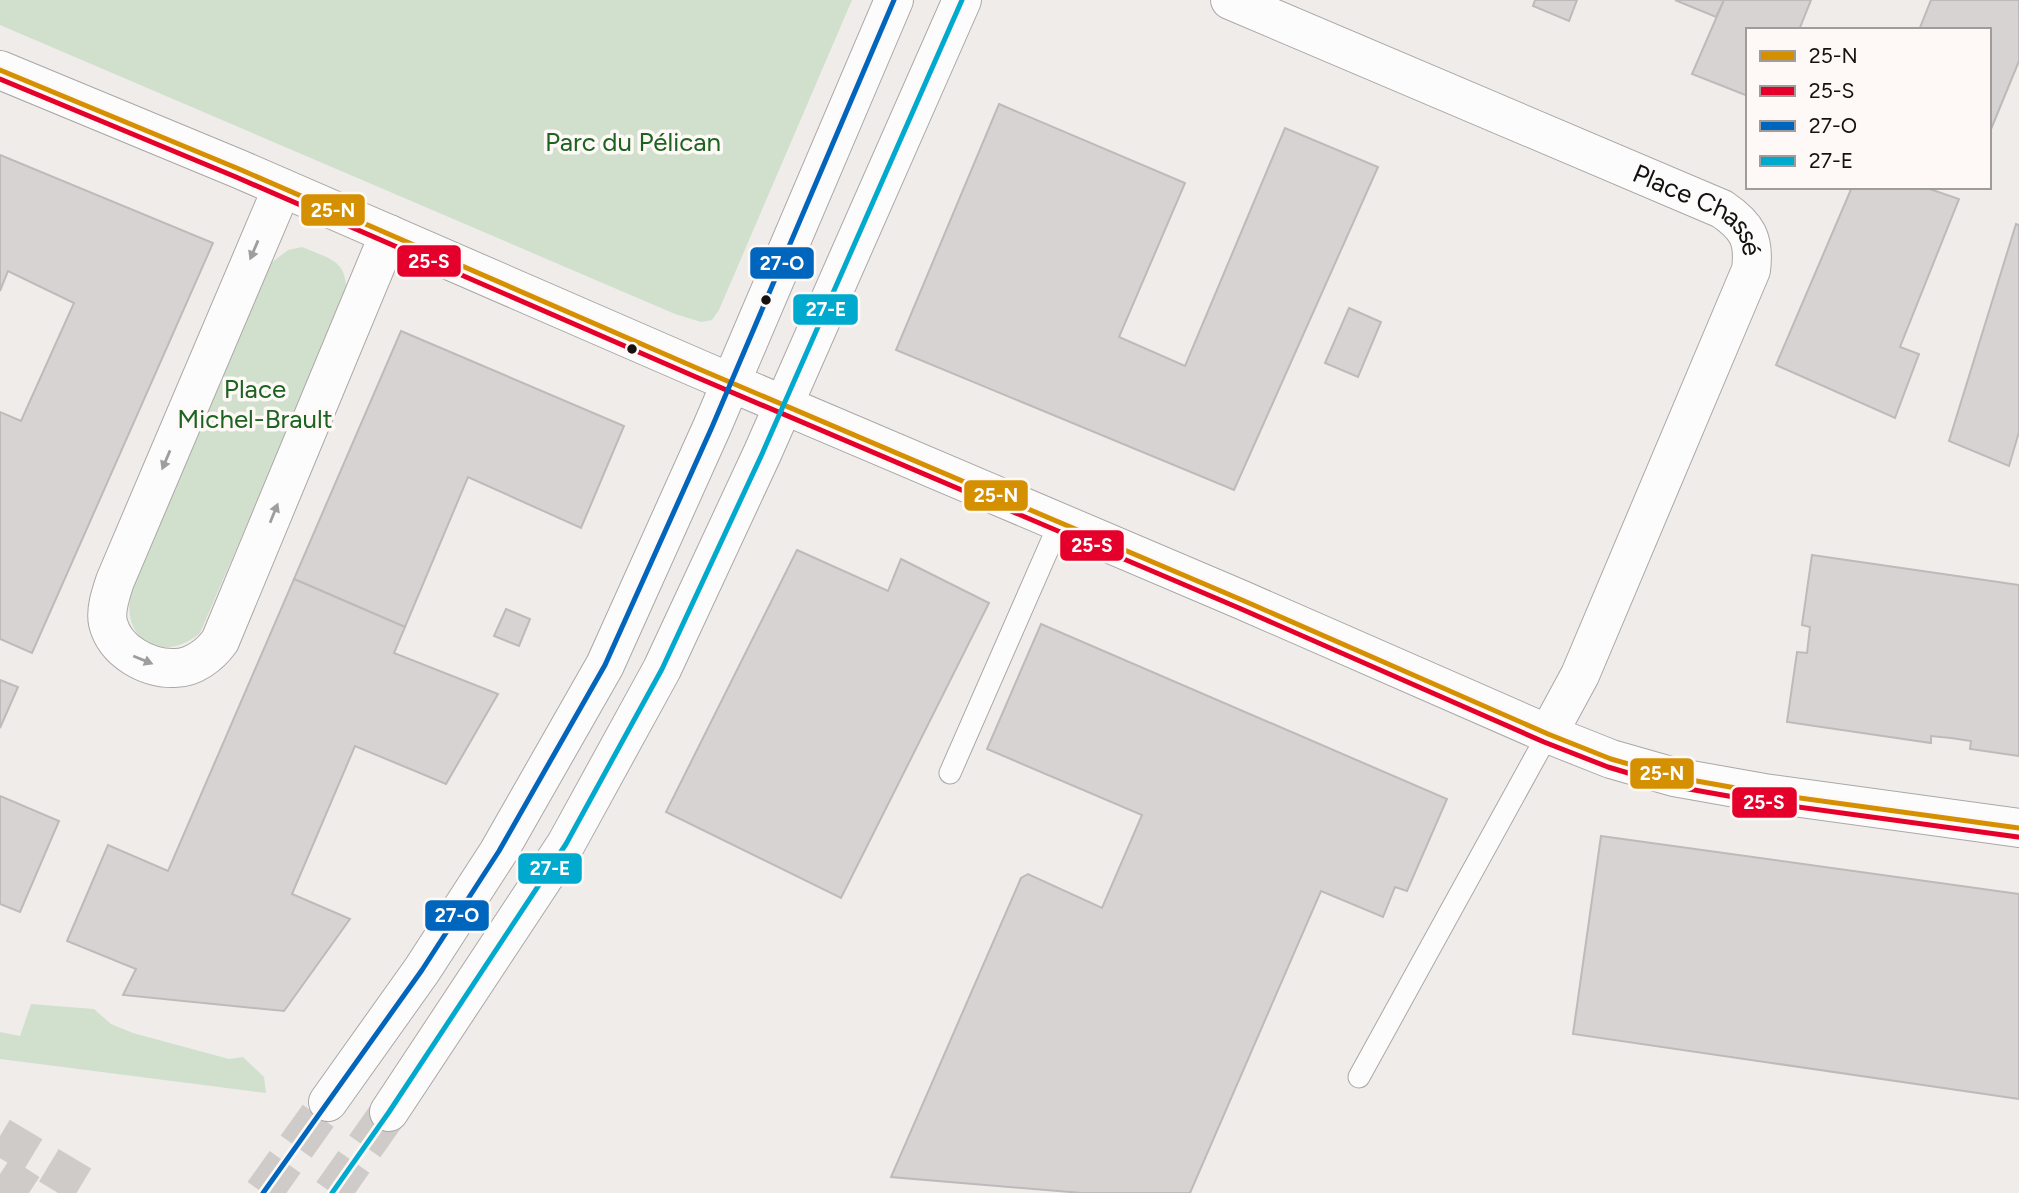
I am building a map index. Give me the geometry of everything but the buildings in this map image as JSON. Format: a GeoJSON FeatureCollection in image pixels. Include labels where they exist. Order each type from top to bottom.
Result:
{"type":"FeatureCollection","features":[{"type":"Feature","properties":{"kind":"street"},"geometry":{"type":"LineString","coordinates":[[328,1102],[422,970],[499,851],[605,665],[730,383],[894,0]]}},
{"type":"Feature","properties":{"kind":"street"},"geometry":{"type":"LineString","coordinates":[[389,1112],[572,833],[662,669],[962,0]]}},
{"type":"Feature","properties":{"kind":"street","name":"Place Chassé"},"geometry":{"type":"LineString","coordinates":[[1230,0],[1722,209],[1738,220],[1748,235],[1753,253],[1751,270],[1580,675],[1548,734]]}},
{"type":"Feature","properties":{"kind":"street"},"geometry":{"type":"LineString","coordinates":[[0,70],[282,188],[730,383],[783,403],[1611,759],[1674,777],[1763,793],[2019,828]]}},
{"type":"Feature","properties":{"kind":"street"},"geometry":{"type":"LineString","coordinates":[[282,188],[112,591],[107,621],[115,640],[129,654],[148,663],[175,668],[189,665],[202,659],[220,641],[389,234]]}},
{"type":"Feature","properties":{"kind":"lane"},"geometry":{"type":"LineString","coordinates":[[950,773],[1060,522]]}},
{"type":"Feature","properties":{"kind":"lane"},"geometry":{"type":"LineString","coordinates":[[1359,1077],[1548,734]]}},
{"type":"Feature","properties":{"kind":"green space","name":"Parc du Pélican"},"geometry":{"type":"Polygon","coordinates":[[[0,0],[852,0],[719,310],[712,320],[701,322],[675,314],[0,25],[0,0]]]}},
{"type":"Feature","properties":{"kind":"green space","name":"Place Michel-Brault"},"geometry":{"type":"Polygon","coordinates":[[[302,247],[329,258],[340,267],[346,283],[346,294],[200,633],[172,647],[159,647],[148,643],[132,624],[129,610],[131,593],[271,263],[288,250],[302,247]]]}},
{"type":"Feature","properties":{"kind":"green space"},"geometry":{"type":"Polygon","coordinates":[[[31,1004],[94,1009],[111,1024],[133,1033],[229,1059],[243,1057],[264,1077],[266,1093],[0,1059],[0,1032],[20,1036],[31,1004]]]}},
{"type":"Feature","properties":{"kind":"tunnel"},"geometry":{"type":"LineString","coordinates":[[263,1193],[328,1102]]}},
{"type":"Feature","properties":{"kind":"tunnel"},"geometry":{"type":"LineString","coordinates":[[332,1193],[389,1112]]}},
{"type":"Feature","properties":{"kind":"tunnel"},"geometry":{"type":"LineString","coordinates":[[0,1136],[95,1193]]}},
{"type":"Feature","properties":{"kind":"tunnel"},"geometry":{"type":"LineString","coordinates":[[0,1174],[29,1193]]}},
{"type":"Feature","properties":{"kind":"transit line","name":"27-O"},"geometry":{"type":"LineString","coordinates":[[263,1193],[422,970],[499,851],[605,665],[712,427],[894,0]]}},
{"type":"Feature","properties":{"kind":"transit line","name":"27-E"},"geometry":{"type":"LineString","coordinates":[[332,1193],[389,1112],[566,844],[662,669],[762,454],[962,0]]}},
{"type":"Feature","properties":{"kind":"transit line","name":"25-N"},"geometry":{"type":"LineString","coordinates":[[0,70],[239,169],[1611,759],[1674,777],[1764,793],[2019,828]]}},
{"type":"Feature","properties":{"kind":"transit line","name":"25-S"},"geometry":{"type":"LineString","coordinates":[[0,79],[236,177],[1544,742],[1608,767],[1672,786],[1762,802],[2018,837]]}}]}
